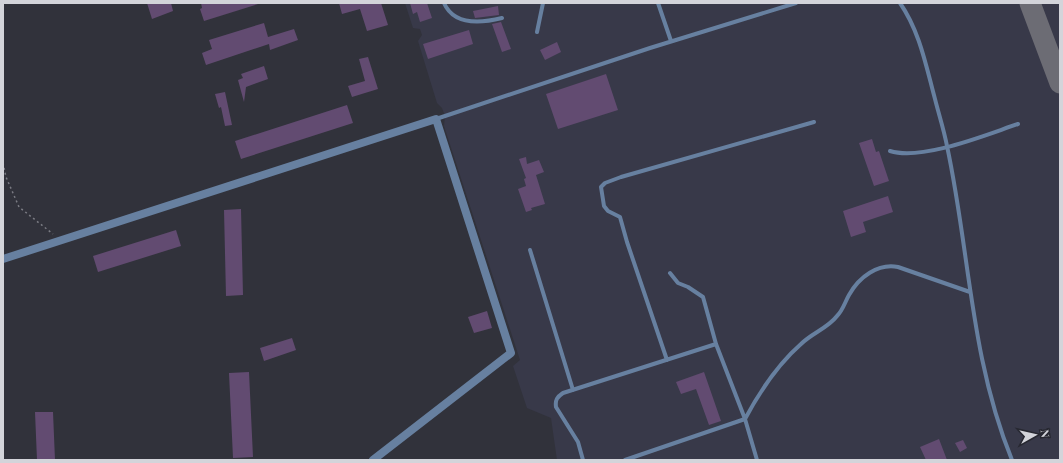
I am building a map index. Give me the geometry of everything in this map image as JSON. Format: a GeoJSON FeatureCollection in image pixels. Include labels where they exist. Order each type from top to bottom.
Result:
{"type":"FeatureCollection","features":[{"type":"Feature","properties":{"kind":"street"},"geometry":{"type":"LineString","coordinates":[[3,259],[436,119],[511,353],[373,460]]}},
{"type":"Feature","properties":{"kind":"lane"},"geometry":{"type":"LineString","coordinates":[[444,3],[451,14],[458,18],[478,22],[502,18]]}},
{"type":"Feature","properties":{"kind":"lane"},"geometry":{"type":"LineString","coordinates":[[537,32],[543,3]]}},
{"type":"Feature","properties":{"kind":"lane"},"geometry":{"type":"LineString","coordinates":[[658,3],[671,41]]}},
{"type":"Feature","properties":{"kind":"lane"},"geometry":{"type":"LineString","coordinates":[[436,119],[671,41],[796,3]]}},
{"type":"Feature","properties":{"kind":"lane"},"geometry":{"type":"LineString","coordinates":[[900,3],[909,16],[920,42],[947,146],[970,292],[988,388],[1002,434],[1012,460]]}},
{"type":"Feature","properties":{"kind":"lane"},"geometry":{"type":"LineString","coordinates":[[667,360],[627,242],[623,222],[620,217],[608,211],[604,206],[601,187],[605,183],[621,177],[814,122]]}},
{"type":"Feature","properties":{"kind":"lane"},"geometry":{"type":"LineString","coordinates":[[890,151],[913,153],[947,146],[1018,124]]}},
{"type":"Feature","properties":{"kind":"lane"},"geometry":{"type":"LineString","coordinates":[[530,250],[572,390]]}},
{"type":"Feature","properties":{"kind":"lane"},"geometry":{"type":"LineString","coordinates":[[625,460],[745,419],[757,396],[772,375],[801,344],[837,316],[857,284],[871,272],[880,267],[890,265],[898,267],[970,292]]}},
{"type":"Feature","properties":{"kind":"lane"},"geometry":{"type":"LineString","coordinates":[[670,274],[678,283],[688,287],[703,297],[716,344],[745,419],[757,460]]}},
{"type":"Feature","properties":{"kind":"lane"},"geometry":{"type":"LineString","coordinates":[[583,460],[578,442],[556,407],[555,401],[558,396],[572,390],[716,344]]}},
{"type":"Feature","properties":{"kind":"path"},"geometry":{"type":"LineString","coordinates":[[3,163],[6,177],[19,207],[61,240]]}},
{"type":"Feature","properties":{"kind":"shaded area"},"geometry":{"type":"Polygon","coordinates":[[[405,3],[1060,3],[1060,460],[557,460],[551,418],[527,408],[513,366],[520,360],[444,126],[445,116],[442,108],[437,103],[418,41],[422,35],[420,29],[413,28],[405,3]]]}},
{"type":"Feature","properties":{"kind":"building"},"geometry":{"type":"Polygon","coordinates":[[[147,3],[171,3],[173,11],[152,19],[147,3]]]}},
{"type":"Feature","properties":{"kind":"building"},"geometry":{"type":"Polygon","coordinates":[[[201,3],[258,4],[204,21],[200,9],[202,8],[201,3]]]}},
{"type":"Feature","properties":{"kind":"building"},"geometry":{"type":"Polygon","coordinates":[[[339,3],[381,3],[388,25],[367,31],[360,9],[342,14],[339,3]]]}},
{"type":"Feature","properties":{"kind":"building"},"geometry":{"type":"Polygon","coordinates":[[[410,3],[427,3],[432,18],[420,22],[417,12],[413,14],[410,3]]]}},
{"type":"Feature","properties":{"kind":"building"},"geometry":{"type":"Polygon","coordinates":[[[498,6],[499,15],[475,18],[473,11],[498,6]]]}},
{"type":"Feature","properties":{"kind":"building"},"geometry":{"type":"Polygon","coordinates":[[[501,22],[511,49],[502,52],[492,24],[501,22]]]}},
{"type":"Feature","properties":{"kind":"building"},"geometry":{"type":"Polygon","coordinates":[[[264,23],[268,37],[294,29],[298,40],[270,50],[269,44],[206,65],[202,53],[212,49],[209,40],[264,23]]]}},
{"type":"Feature","properties":{"kind":"building"},"geometry":{"type":"Polygon","coordinates":[[[469,30],[473,44],[428,59],[423,44],[469,30]]]}},
{"type":"Feature","properties":{"kind":"building"},"geometry":{"type":"Polygon","coordinates":[[[557,42],[561,52],[545,60],[540,50],[557,42]]]}},
{"type":"Feature","properties":{"kind":"building"},"geometry":{"type":"Polygon","coordinates":[[[368,57],[378,89],[352,97],[348,86],[365,81],[359,59],[368,57]]]}},
{"type":"Feature","properties":{"kind":"building"},"geometry":{"type":"Polygon","coordinates":[[[264,66],[268,79],[246,87],[244,102],[238,80],[243,78],[241,74],[264,66]]]}},
{"type":"Feature","properties":{"kind":"building"},"geometry":{"type":"Polygon","coordinates":[[[606,74],[618,110],[558,129],[546,94],[606,74]]]}},
{"type":"Feature","properties":{"kind":"building"},"geometry":{"type":"Polygon","coordinates":[[[225,92],[232,125],[225,126],[221,107],[219,108],[215,94],[225,92]]]}},
{"type":"Feature","properties":{"kind":"building"},"geometry":{"type":"Polygon","coordinates":[[[347,105],[353,123],[241,159],[235,141],[347,105]]]}},
{"type":"Feature","properties":{"kind":"building"},"geometry":{"type":"Polygon","coordinates":[[[872,139],[876,152],[879,151],[889,181],[874,186],[859,143],[872,139]]]}},
{"type":"Feature","properties":{"kind":"building"},"geometry":{"type":"Polygon","coordinates":[[[526,157],[527,164],[539,160],[544,172],[536,175],[545,204],[531,208],[532,210],[526,212],[518,189],[526,186],[524,179],[526,178],[519,159],[526,157]]]}},
{"type":"Feature","properties":{"kind":"building"},"geometry":{"type":"Polygon","coordinates":[[[888,196],[893,212],[863,222],[866,232],[851,237],[843,211],[888,196]]]}},
{"type":"Feature","properties":{"kind":"building"},"geometry":{"type":"Polygon","coordinates":[[[241,209],[243,295],[226,296],[224,210],[241,209]]]}},
{"type":"Feature","properties":{"kind":"building"},"geometry":{"type":"Polygon","coordinates":[[[176,230],[181,246],[98,272],[93,256],[176,230]]]}},
{"type":"Feature","properties":{"kind":"building"},"geometry":{"type":"Polygon","coordinates":[[[487,311],[492,328],[474,333],[468,317],[487,311]]]}},
{"type":"Feature","properties":{"kind":"building"},"geometry":{"type":"Polygon","coordinates":[[[292,338],[296,350],[264,361],[260,348],[292,338]]]}},
{"type":"Feature","properties":{"kind":"building"},"geometry":{"type":"Polygon","coordinates":[[[249,372],[253,457],[233,458],[229,373],[249,372]]]}},
{"type":"Feature","properties":{"kind":"building"},"geometry":{"type":"Polygon","coordinates":[[[704,372],[721,421],[709,425],[696,389],[681,394],[676,382],[704,372]]]}},
{"type":"Feature","properties":{"kind":"building"},"geometry":{"type":"Polygon","coordinates":[[[35,412],[53,412],[55,460],[37,460],[35,412]]]}},
{"type":"Feature","properties":{"kind":"building"},"geometry":{"type":"Polygon","coordinates":[[[939,439],[947,460],[926,460],[920,447],[939,439]]]}},
{"type":"Feature","properties":{"kind":"building"},"geometry":{"type":"Polygon","coordinates":[[[963,440],[967,448],[960,452],[955,443],[963,440]]]}},
{"type":"Feature","properties":{"kind":"taxiway"},"geometry":{"type":"LineString","coordinates":[[1030,3],[1060,83]]}}]}
